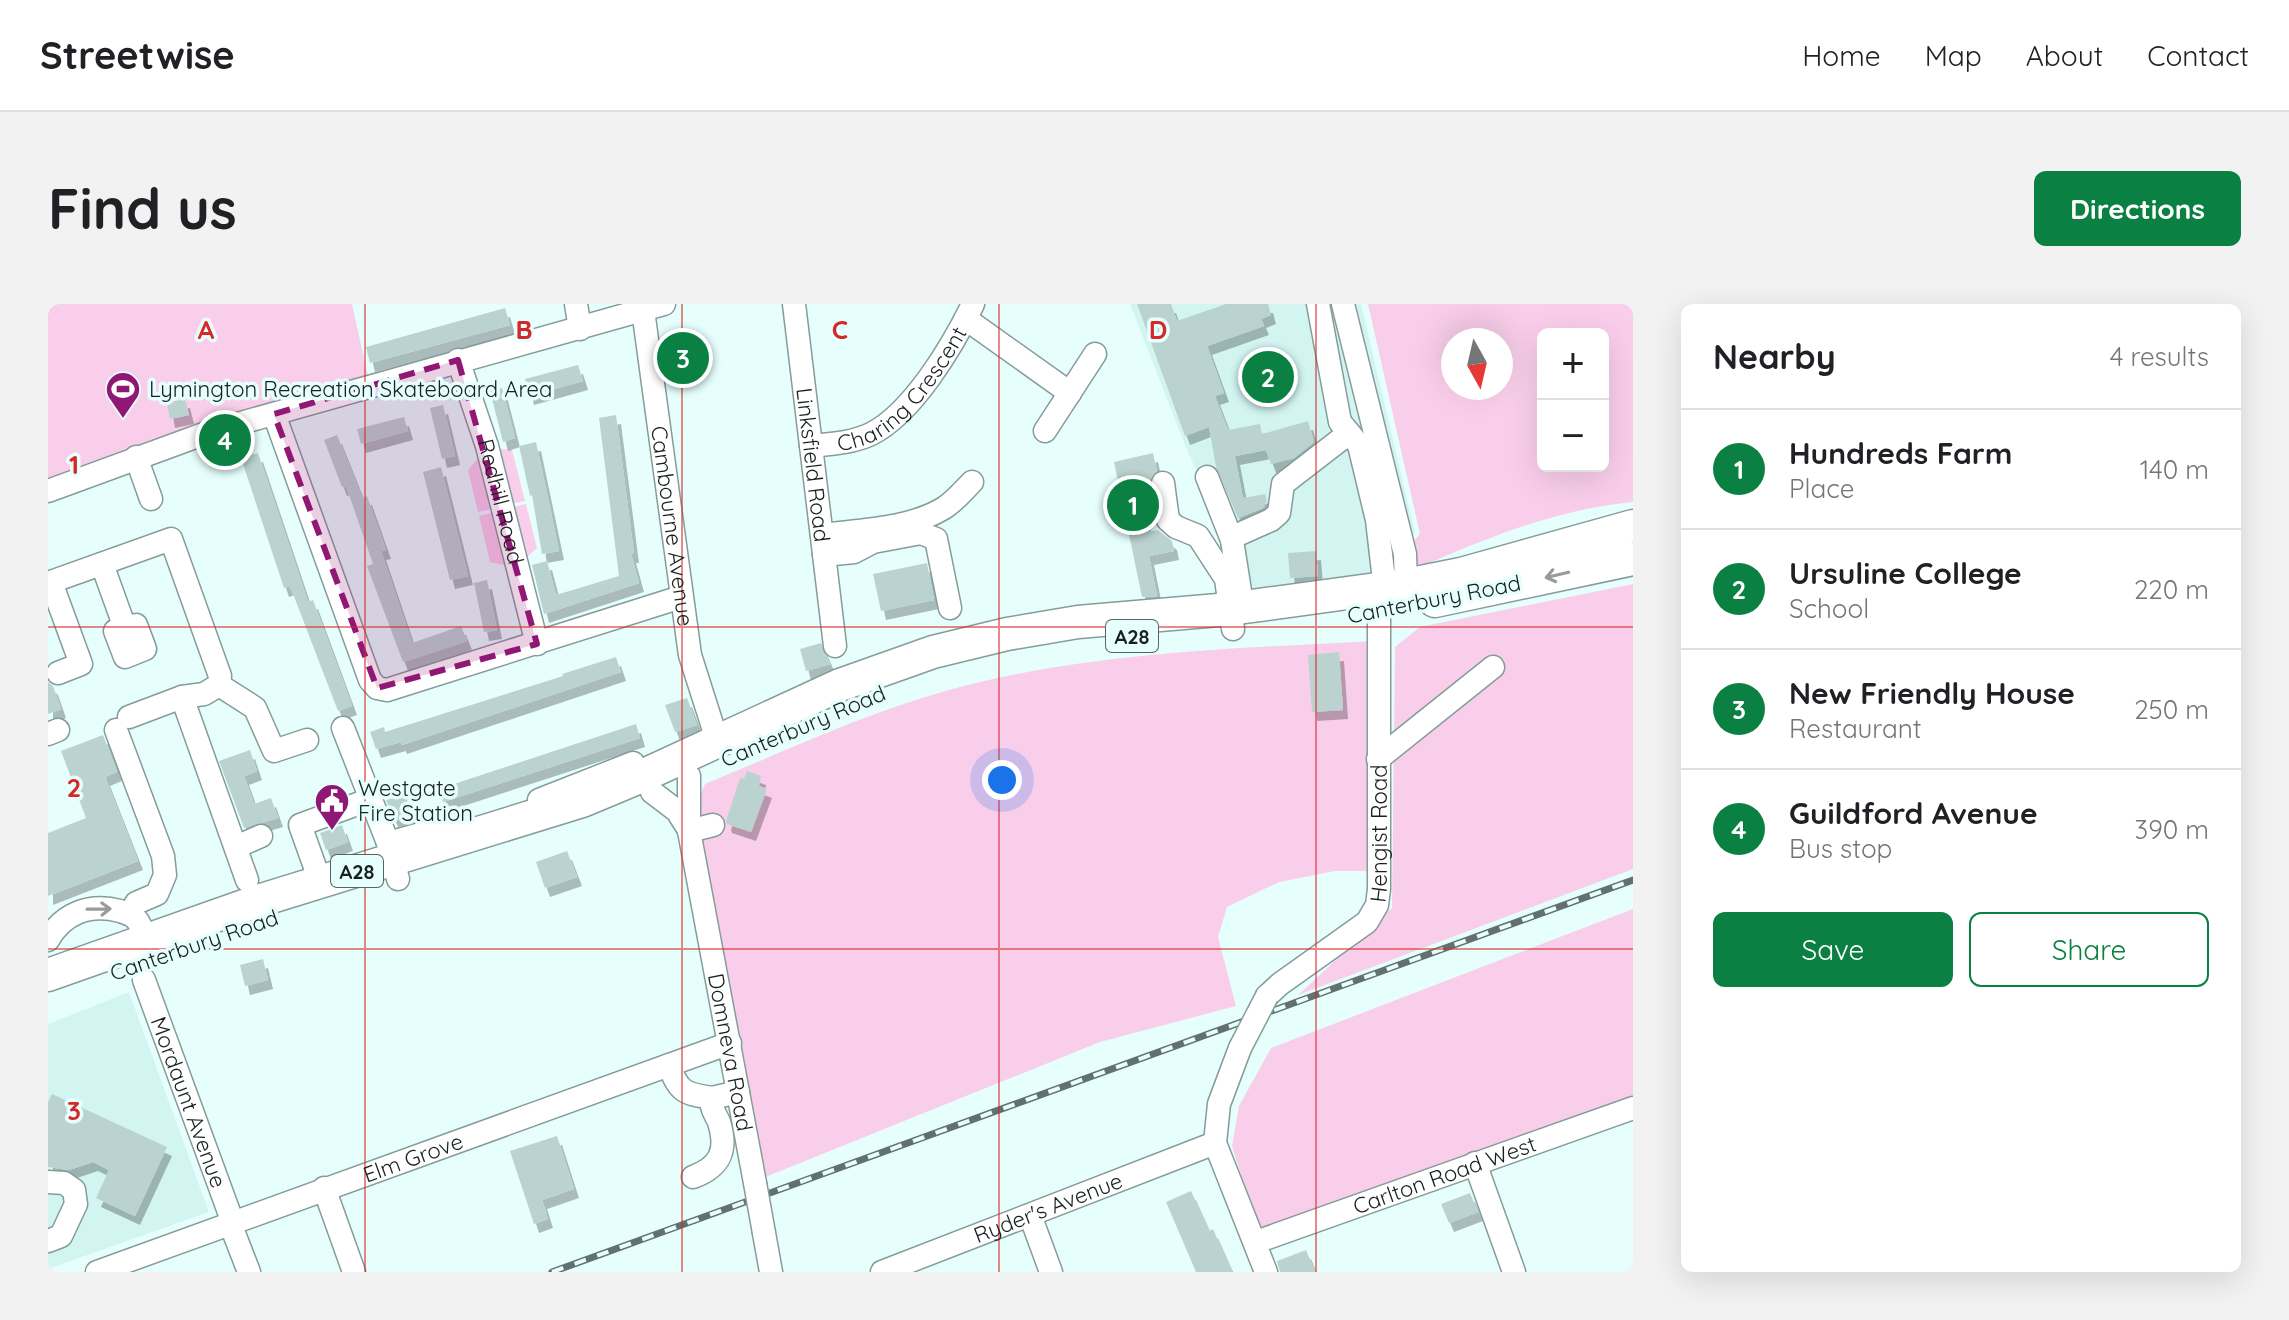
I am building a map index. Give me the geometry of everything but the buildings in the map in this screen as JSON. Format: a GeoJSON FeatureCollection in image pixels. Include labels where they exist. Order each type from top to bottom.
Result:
{"type":"FeatureCollection","features":[{"type":"Feature","properties":{"kind":"highway","name":"Canterbury Road"},"geometry":{"type":"LineString","coordinates":[[1390,595],[1633,526]]}},
{"type":"Feature","properties":{"kind":"highway","name":"Canterbury Road"},"geometry":{"type":"LineString","coordinates":[[647,784],[689,776],[848,702],[939,671],[1011,653],[1633,559]]}},
{"type":"Feature","properties":{"kind":"highway","name":"Canterbury Road"},"geometry":{"type":"LineString","coordinates":[[49,986],[138,927],[255,902],[393,861],[502,848],[590,818],[717,740],[837,649],[933,652],[1007,634],[1078,622],[1237,618]]}},
{"type":"Feature","properties":{"kind":"highway","name":"Canterbury Road"},"geometry":{"type":"LineString","coordinates":[[49,986],[263,920],[393,861]]}},
{"type":"Feature","properties":{"kind":"street"},"geometry":{"type":"LineString","coordinates":[[576,304],[580,329]]}},
{"type":"Feature","properties":{"kind":"street","name":"Linksfield Road"},"geometry":{"type":"LineString","coordinates":[[794,304],[837,649]]}},
{"type":"Feature","properties":{"kind":"street"},"geometry":{"type":"LineString","coordinates":[[1318,304],[1340,422],[1359,445],[1377,520],[1390,595]]}},
{"type":"Feature","properties":{"kind":"street"},"geometry":{"type":"LineString","coordinates":[[1343,304],[1403,545],[1390,595]]}},
{"type":"Feature","properties":{"kind":"street"},"geometry":{"type":"LineString","coordinates":[[48,491],[209,432],[653,307]]}},
{"type":"Feature","properties":{"kind":"street","name":"Cambourne Avenue"},"geometry":{"type":"LineString","coordinates":[[653,307],[681,597],[690,655],[717,740]]}},
{"type":"Feature","properties":{"kind":"street"},"geometry":{"type":"LineString","coordinates":[[969,312],[1070,393]]}},
{"type":"Feature","properties":{"kind":"street","name":"Charing Crescent"},"geometry":{"type":"LineString","coordinates":[[811,446],[849,441],[885,426],[916,393],[969,312]]}},
{"type":"Feature","properties":{"kind":"street"},"geometry":{"type":"LineString","coordinates":[[1045,431],[1095,354]]}},
{"type":"Feature","properties":{"kind":"street","name":"Redhill Road"},"geometry":{"type":"LineString","coordinates":[[458,360],[487,446],[537,644]]}},
{"type":"Feature","properties":{"kind":"street"},"geometry":{"type":"LineString","coordinates":[[274,414],[370,680],[377,688],[387,690],[681,597]]}},
{"type":"Feature","properties":{"kind":"street"},"geometry":{"type":"LineString","coordinates":[[1232,540],[1279,513],[1283,484],[1349,433]]}},
{"type":"Feature","properties":{"kind":"street"},"geometry":{"type":"LineString","coordinates":[[136,457],[151,499]]}},
{"type":"Feature","properties":{"kind":"street"},"geometry":{"type":"LineString","coordinates":[[1207,477],[1232,540],[1237,618]]}},
{"type":"Feature","properties":{"kind":"street"},"geometry":{"type":"LineString","coordinates":[[823,545],[915,520],[945,507],[972,482]]}},
{"type":"Feature","properties":{"kind":"street"},"geometry":{"type":"LineString","coordinates":[[1163,483],[1168,520],[1176,527],[1198,536],[1205,544],[1226,579],[1237,618]]}},
{"type":"Feature","properties":{"kind":"street"},"geometry":{"type":"LineString","coordinates":[[823,545],[854,552],[873,542],[921,533],[936,539],[950,608]]}},
{"type":"Feature","properties":{"kind":"street"},"geometry":{"type":"LineString","coordinates":[[58,673],[81,664],[50,583],[171,539],[220,676],[219,685]]}},
{"type":"Feature","properties":{"kind":"street"},"geometry":{"type":"LineString","coordinates":[[102,564],[125,628]]}},
{"type":"Feature","properties":{"kind":"street","name":"Hengist Road"},"geometry":{"type":"LineString","coordinates":[[1266,1272],[1215,1143],[1219,1104],[1240,1048],[1267,996],[1367,922],[1377,905],[1377,670],[1390,595]]}},
{"type":"Feature","properties":{"kind":"street"},"geometry":{"type":"LineString","coordinates":[[1378,759],[1493,667]]}},
{"type":"Feature","properties":{"kind":"street"},"geometry":{"type":"LineString","coordinates":[[48,940],[63,921],[95,907],[138,927],[136,903],[157,894],[165,875],[163,856],[122,723],[182,697],[204,694],[219,685]]}},
{"type":"Feature","properties":{"kind":"street"},"geometry":{"type":"LineString","coordinates":[[219,685],[255,708],[274,751],[307,740]]}},
{"type":"Feature","properties":{"kind":"street"},"geometry":{"type":"LineString","coordinates":[[182,697],[247,880]]}},
{"type":"Feature","properties":{"kind":"street"},"geometry":{"type":"LineString","coordinates":[[343,728],[393,861]]}},
{"type":"Feature","properties":{"kind":"street","name":"Domneva Road"},"geometry":{"type":"LineString","coordinates":[[689,776],[689,831],[771,1272]]}},
{"type":"Feature","properties":{"kind":"street","name":"Domneva Road"},"geometry":{"type":"LineString","coordinates":[[647,784],[677,811],[689,831]]}},
{"type":"Feature","properties":{"kind":"street"},"geometry":{"type":"LineString","coordinates":[[315,867],[300,825],[371,799]]}},
{"type":"Feature","properties":{"kind":"street"},"geometry":{"type":"LineString","coordinates":[[689,831],[713,825]]}},
{"type":"Feature","properties":{"kind":"street"},"geometry":{"type":"LineString","coordinates":[[236,847],[261,836]]}},
{"type":"Feature","properties":{"kind":"street","name":"Mordaunt Avenue"},"geometry":{"type":"LineString","coordinates":[[144,980],[249,1272]]}},
{"type":"Feature","properties":{"kind":"street","name":"Elm Grove"},"geometry":{"type":"LineString","coordinates":[[97,1272],[730,1043]]}},
{"type":"Feature","properties":{"kind":"street"},"geometry":{"type":"LineString","coordinates":[[669,1065],[682,1091],[712,1098],[738,1092]]}},
{"type":"Feature","properties":{"kind":"street"},"geometry":{"type":"LineString","coordinates":[[693,1177],[714,1167],[720,1156],[721,1135],[711,1107],[712,1098]]}},
{"type":"Feature","properties":{"kind":"street","name":"Carlton Road West"},"geometry":{"type":"LineString","coordinates":[[1256,1242],[1633,1108]]}},
{"type":"Feature","properties":{"kind":"street","name":"Ryder's Avenue"},"geometry":{"type":"LineString","coordinates":[[882,1272],[1215,1143]]}},
{"type":"Feature","properties":{"kind":"street"},"geometry":{"type":"LineString","coordinates":[[1475,1163],[1514,1272]]}},
{"type":"Feature","properties":{"kind":"street"},"geometry":{"type":"LineString","coordinates":[[48,1182],[64,1183],[74,1190],[76,1204],[61,1236],[48,1241]]}},
{"type":"Feature","properties":{"kind":"street"},"geometry":{"type":"LineString","coordinates":[[324,1188],[354,1272]]}},
{"type":"Feature","properties":{"kind":"street"},"geometry":{"type":"LineString","coordinates":[[1030,1215],[1051,1272]]}},
{"type":"Feature","properties":{"kind":"highlighted area"},"geometry":{"type":"Polygon","coordinates":[[[458,360],[537,644],[377,688],[274,414],[458,360]]]}},
{"type":"Feature","properties":{"kind":"shaded area"},"geometry":{"type":"Polygon","coordinates":[[[48,304],[352,304],[368,377],[48,482],[48,304]]]}},
{"type":"Feature","properties":{"kind":"shaded area"},"geometry":{"type":"Polygon","coordinates":[[[1130,304],[1361,304],[1415,533],[1395,554],[1397,571],[1375,580],[1221,593],[1224,560],[1218,518],[1187,450],[1130,304]]]}},
{"type":"Feature","properties":{"kind":"shaded area"},"geometry":{"type":"Polygon","coordinates":[[[1368,304],[1633,304],[1633,502],[1548,518],[1413,570],[1409,546],[1420,534],[1368,304]]]}},
{"type":"Feature","properties":{"kind":"shaded area"},"geometry":{"type":"Polygon","coordinates":[[[492,448],[512,450],[525,501],[507,505],[492,448]]]}},
{"type":"Feature","properties":{"kind":"shaded area"},"geometry":{"type":"Polygon","coordinates":[[[483,452],[497,508],[478,512],[468,470],[483,452]]]}},
{"type":"Feature","properties":{"kind":"shaded area"},"geometry":{"type":"Polygon","coordinates":[[[526,504],[537,548],[521,563],[507,508],[526,504]]]}},
{"type":"Feature","properties":{"kind":"shaded area"},"geometry":{"type":"Polygon","coordinates":[[[498,511],[512,567],[490,562],[479,516],[498,511]]]}},
{"type":"Feature","properties":{"kind":"shaded area"},"geometry":{"type":"Polygon","coordinates":[[[1633,584],[1633,869],[1298,995],[1392,908],[1395,647],[1420,627],[1633,584]]]}},
{"type":"Feature","properties":{"kind":"shaded area"},"geometry":{"type":"Polygon","coordinates":[[[1374,641],[1372,871],[1335,871],[1279,882],[1227,907],[1218,937],[1236,1006],[1100,1042],[763,1178],[695,805],[705,784],[882,712],[995,679],[1049,668],[1156,654],[1374,641]]]}},
{"type":"Feature","properties":{"kind":"shaded area"},"geometry":{"type":"Polygon","coordinates":[[[1633,909],[1633,1098],[1258,1230],[1232,1146],[1239,1106],[1271,1048],[1633,909]]]}},
{"type":"Feature","properties":{"kind":"shaded area"},"geometry":{"type":"Polygon","coordinates":[[[129,992],[209,1212],[48,1269],[48,1024],[129,992]]]}},
{"type":"Feature","properties":{"kind":"railway"},"geometry":{"type":"LineString","coordinates":[[552,1272],[1633,880]]}},
{"type":"Feature","properties":{"kind":"place","name":"New Friendly House"},"geometry":{"type":"Point","coordinates":[683,358]}},
{"type":"Feature","properties":{"kind":"place","name":"Ursuline College"},"geometry":{"type":"Point","coordinates":[1268,377]}},
{"type":"Feature","properties":{"kind":"place","name":"Lymington Recreation Skateboard Area"},"geometry":{"type":"Point","coordinates":[123,420]}},
{"type":"Feature","properties":{"kind":"place","name":"Guildford Avenue"},"geometry":{"type":"Point","coordinates":[225,440]}},
{"type":"Feature","properties":{"kind":"place","name":"Hundreds Farm"},"geometry":{"type":"Point","coordinates":[1133,505]}},
{"type":"Feature","properties":{"kind":"place","name":"Westgate Fire Station"},"geometry":{"type":"Point","coordinates":[332,832]}}]}
